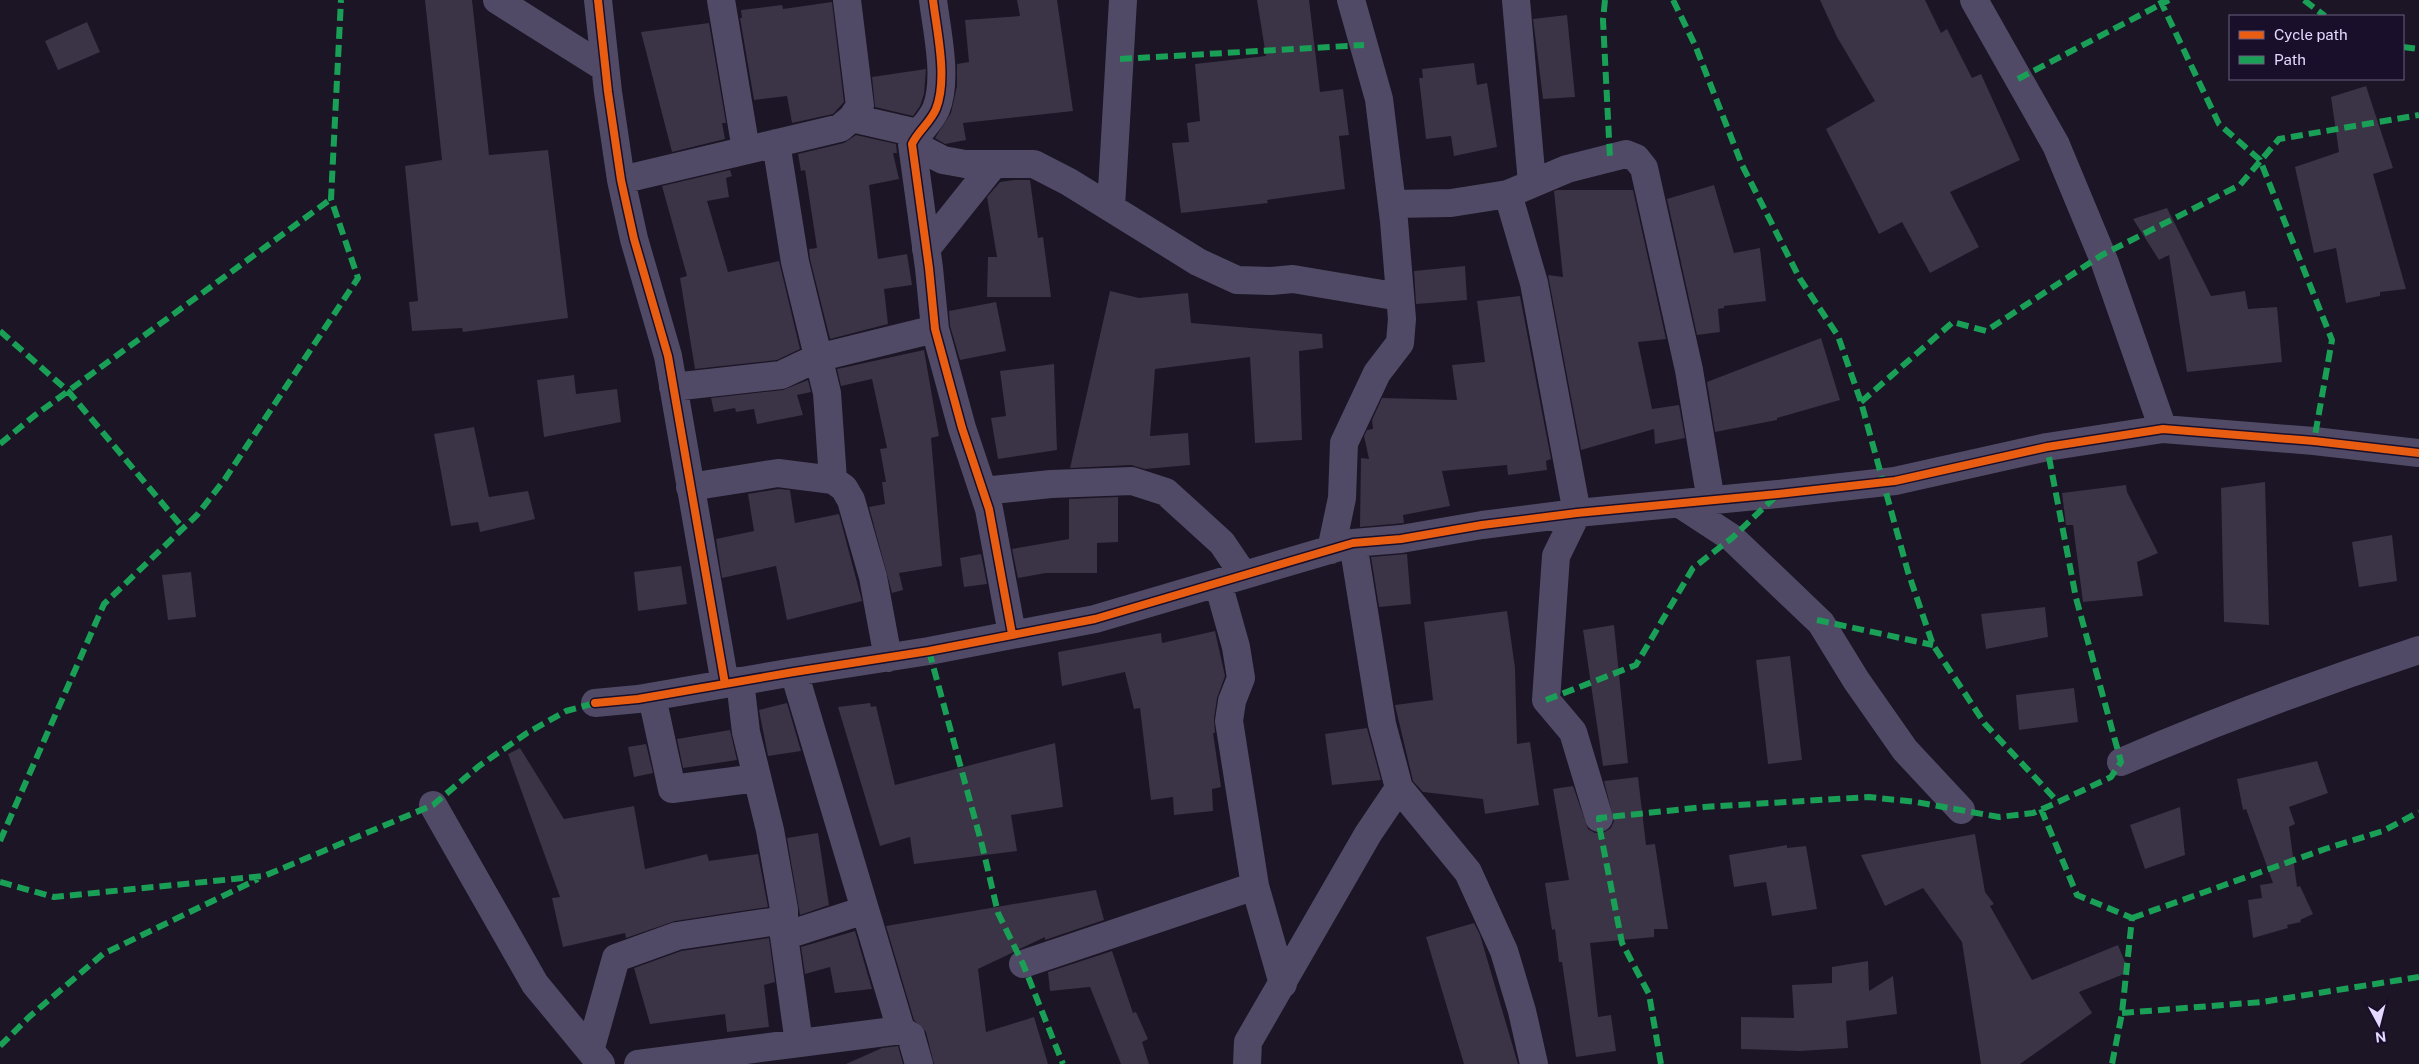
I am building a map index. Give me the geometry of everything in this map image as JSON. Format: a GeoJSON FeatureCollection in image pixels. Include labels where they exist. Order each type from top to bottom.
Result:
{"type":"FeatureCollection","features":[{"type":"Feature","properties":{"kind":"street"},"geometry":{"type":"LineString","coordinates":[[497,0],[605,68]]}},
{"type":"Feature","properties":{"kind":"street"},"geometry":{"type":"LineString","coordinates":[[598,0],[605,68],[621,180],[634,239],[668,356],[690,487],[733,683],[775,856],[784,908],[784,928],[799,1043]]}},
{"type":"Feature","properties":{"kind":"street"},"geometry":{"type":"LineString","coordinates":[[721,0],[746,150]]}},
{"type":"Feature","properties":{"kind":"street"},"geometry":{"type":"LineString","coordinates":[[621,180],[840,128],[852,118],[860,106],[846,0]]}},
{"type":"Feature","properties":{"kind":"street"},"geometry":{"type":"LineString","coordinates":[[934,0],[942,84],[934,114],[915,139],[935,329],[962,428],[989,509],[1012,634]]}},
{"type":"Feature","properties":{"kind":"street"},"geometry":{"type":"LineString","coordinates":[[1111,207],[1123,0]]}},
{"type":"Feature","properties":{"kind":"street"},"geometry":{"type":"LineString","coordinates":[[1351,0],[1379,99],[1392,204],[1402,319],[1400,343],[1377,373],[1344,443],[1342,547],[1382,724],[1399,788],[1468,872],[1504,951],[1522,1011],[1534,1064]]}},
{"type":"Feature","properties":{"kind":"street"},"geometry":{"type":"LineString","coordinates":[[1516,0],[1520,189],[1534,283],[1577,513],[1556,556],[1546,700],[1573,732],[1599,818]]}},
{"type":"Feature","properties":{"kind":"street"},"geometry":{"type":"LineString","coordinates":[[1974,0],[2056,145],[2105,263],[2163,429]]}},
{"type":"Feature","properties":{"kind":"street"},"geometry":{"type":"LineString","coordinates":[[852,118],[915,139],[942,160],[965,164],[1034,164],[1111,207],[1198,262],[1237,280],[1271,281],[1293,278],[1400,297]]}},
{"type":"Feature","properties":{"kind":"street"},"geometry":{"type":"LineString","coordinates":[[776,143],[795,262],[827,393],[834,480]]}},
{"type":"Feature","properties":{"kind":"street"},"geometry":{"type":"LineString","coordinates":[[1392,204],[1451,203],[1520,189],[1567,169],[1626,154],[1636,158],[1644,168],[1690,370],[1711,501]]}},
{"type":"Feature","properties":{"kind":"street"},"geometry":{"type":"LineString","coordinates":[[926,249],[994,164]]}},
{"type":"Feature","properties":{"kind":"street"},"geometry":{"type":"LineString","coordinates":[[673,388],[781,376],[817,358],[935,329]]}},
{"type":"Feature","properties":{"kind":"street"},"geometry":{"type":"LineString","coordinates":[[594,704],[652,697],[794,672],[888,658],[1095,619],[1342,547],[1482,525],[1577,513],[1711,501],[1895,480],[2046,447],[2163,429],[2314,441],[2419,453]]}},
{"type":"Feature","properties":{"kind":"street"},"geometry":{"type":"LineString","coordinates":[[690,487],[778,473],[834,480],[844,488],[851,500],[873,577],[888,658]]}},
{"type":"Feature","properties":{"kind":"street"},"geometry":{"type":"LineString","coordinates":[[983,491],[1051,484],[1132,481],[1166,492],[1222,543],[1230,579],[1236,647],[1241,678],[1232,701],[1229,721],[1255,886],[1283,984]]}},
{"type":"Feature","properties":{"kind":"street"},"geometry":{"type":"LineString","coordinates":[[1680,504],[1732,538],[1821,623],[1856,680],[1905,750],[1961,810]]}},
{"type":"Feature","properties":{"kind":"street"},"geometry":{"type":"LineString","coordinates":[[2121,762],[2233,715],[2322,682],[2419,650]]}},
{"type":"Feature","properties":{"kind":"street"},"geometry":{"type":"LineString","coordinates":[[794,672],[901,1030],[910,1036],[919,1064]]}},
{"type":"Feature","properties":{"kind":"street"},"geometry":{"type":"LineString","coordinates":[[652,697],[672,789],[757,778]]}},
{"type":"Feature","properties":{"kind":"street"},"geometry":{"type":"LineString","coordinates":[[1247,1064],[1248,1042],[1368,834],[1399,788]]}},
{"type":"Feature","properties":{"kind":"street"},"geometry":{"type":"LineString","coordinates":[[433,805],[535,984],[596,1058]]}},
{"type":"Feature","properties":{"kind":"street"},"geometry":{"type":"LineString","coordinates":[[1023,964],[1255,886]]}},
{"type":"Feature","properties":{"kind":"street"},"geometry":{"type":"LineString","coordinates":[[596,1058],[616,958],[677,936],[784,928],[865,910]]}},
{"type":"Feature","properties":{"kind":"street"},"geometry":{"type":"LineString","coordinates":[[638,1064],[760,1056],[799,1043],[901,1030]]}},
{"type":"Feature","properties":{"kind":"building"},"geometry":{"type":"Polygon","coordinates":[[[425,0],[472,0],[489,155],[548,150],[568,318],[463,332],[462,328],[412,331],[409,302],[418,301],[405,166],[442,160],[425,0]]]}},
{"type":"Feature","properties":{"kind":"building"},"geometry":{"type":"Polygon","coordinates":[[[1017,0],[1057,0],[1073,111],[963,123],[966,140],[945,144],[935,138],[951,113],[957,86],[957,64],[969,62],[965,20],[1020,16],[1017,0]]]}},
{"type":"Feature","properties":{"kind":"building"},"geometry":{"type":"Polygon","coordinates":[[[1257,0],[1309,0],[1320,92],[1343,89],[1349,135],[1339,136],[1345,189],[1267,200],[1268,203],[1181,213],[1172,143],[1189,142],[1187,123],[1200,121],[1195,64],[1266,56],[1257,0]]]}},
{"type":"Feature","properties":{"kind":"building"},"geometry":{"type":"Polygon","coordinates":[[[1820,0],[1925,0],[1941,33],[1947,29],[1972,78],[1981,74],[2020,160],[1950,192],[1979,247],[1930,273],[1902,222],[1879,234],[1826,129],[1875,101],[1837,37],[1820,0]]]}},
{"type":"Feature","properties":{"kind":"building"},"geometry":{"type":"Polygon","coordinates":[[[832,2],[844,102],[833,114],[792,123],[787,96],[754,100],[740,18],[742,18],[741,10],[782,5],[783,9],[832,2]]]}},
{"type":"Feature","properties":{"kind":"building"},"geometry":{"type":"Polygon","coordinates":[[[1567,15],[1575,97],[1543,99],[1533,19],[1567,15]]]}},
{"type":"Feature","properties":{"kind":"building"},"geometry":{"type":"Polygon","coordinates":[[[87,22],[100,52],[58,70],[45,41],[87,22]]]}},
{"type":"Feature","properties":{"kind":"building"},"geometry":{"type":"Polygon","coordinates":[[[709,23],[726,123],[722,123],[725,139],[672,152],[641,32],[709,23]]]}},
{"type":"Feature","properties":{"kind":"building"},"geometry":{"type":"Polygon","coordinates":[[[1474,63],[1477,85],[1487,83],[1497,147],[1454,156],[1451,136],[1426,139],[1419,78],[1423,78],[1422,69],[1474,63]]]}},
{"type":"Feature","properties":{"kind":"building"},"geometry":{"type":"Polygon","coordinates":[[[926,69],[924,94],[920,106],[913,116],[875,107],[872,77],[926,69]]]}},
{"type":"Feature","properties":{"kind":"building"},"geometry":{"type":"Polygon","coordinates":[[[2366,86],[2393,168],[2373,174],[2406,289],[2380,292],[2380,296],[2346,303],[2336,248],[2314,253],[2295,167],[2339,152],[2331,97],[2366,86]]]}},
{"type":"Feature","properties":{"kind":"building"},"geometry":{"type":"Polygon","coordinates":[[[856,135],[896,144],[897,153],[893,153],[899,179],[869,185],[878,259],[907,254],[912,285],[884,289],[888,324],[830,339],[810,259],[809,249],[817,248],[805,170],[801,171],[798,154],[844,143],[856,135]]]}},
{"type":"Feature","properties":{"kind":"building"},"geometry":{"type":"Polygon","coordinates":[[[730,170],[732,176],[726,178],[729,197],[707,201],[728,272],[779,261],[800,349],[777,360],[695,369],[680,278],[687,276],[662,186],[730,170]]]}},
{"type":"Feature","properties":{"kind":"building"},"geometry":{"type":"Polygon","coordinates":[[[1030,180],[1038,238],[1043,237],[1051,297],[987,297],[988,257],[997,257],[987,197],[1000,182],[1030,180]]]}},
{"type":"Feature","properties":{"kind":"building"},"geometry":{"type":"Polygon","coordinates":[[[1714,185],[1734,253],[1760,248],[1766,301],[1724,306],[1724,308],[1718,309],[1720,332],[1697,335],[1667,199],[1714,185]]]}},
{"type":"Feature","properties":{"kind":"building"},"geometry":{"type":"Polygon","coordinates":[[[1633,190],[1666,339],[1638,342],[1652,409],[1679,405],[1685,438],[1655,444],[1654,429],[1581,450],[1548,275],[1563,277],[1554,191],[1633,190]]]}},
{"type":"Feature","properties":{"kind":"building"},"geometry":{"type":"Polygon","coordinates":[[[2167,208],[2211,296],[2245,291],[2248,309],[2277,307],[2282,362],[2187,372],[2169,255],[2159,260],[2133,219],[2167,208]]]}},
{"type":"Feature","properties":{"kind":"building"},"geometry":{"type":"Polygon","coordinates":[[[1465,266],[1467,300],[1416,304],[1414,271],[1465,266]]]}},
{"type":"Feature","properties":{"kind":"building"},"geometry":{"type":"Polygon","coordinates":[[[1110,291],[1139,298],[1188,293],[1191,323],[1322,334],[1323,348],[1299,351],[1302,440],[1255,443],[1250,357],[1155,369],[1150,436],[1188,433],[1190,465],[1145,469],[1131,465],[1070,468],[1110,291]]]}},
{"type":"Feature","properties":{"kind":"building"},"geometry":{"type":"Polygon","coordinates":[[[1520,296],[1551,459],[1546,461],[1547,470],[1508,475],[1507,465],[1442,471],[1450,506],[1403,515],[1404,523],[1360,527],[1361,458],[1369,459],[1364,436],[1367,430],[1373,429],[1372,420],[1382,398],[1457,400],[1452,365],[1485,362],[1477,301],[1520,296]]]}},
{"type":"Feature","properties":{"kind":"building"},"geometry":{"type":"Polygon","coordinates":[[[996,302],[1006,351],[960,360],[950,326],[949,311],[996,302]]]}},
{"type":"Feature","properties":{"kind":"building"},"geometry":{"type":"Polygon","coordinates":[[[1821,338],[1840,400],[1777,418],[1777,420],[1715,432],[1707,382],[1821,338]]]}},
{"type":"Feature","properties":{"kind":"building"},"geometry":{"type":"Polygon","coordinates":[[[924,350],[939,436],[931,438],[942,566],[899,573],[903,590],[892,593],[869,507],[885,504],[882,482],[886,482],[880,449],[887,448],[872,379],[841,386],[837,369],[924,350]]]}},
{"type":"Feature","properties":{"kind":"building"},"geometry":{"type":"Polygon","coordinates":[[[1054,364],[1057,450],[998,459],[991,418],[1006,416],[1000,371],[1054,364]]]}},
{"type":"Feature","properties":{"kind":"building"},"geometry":{"type":"Polygon","coordinates":[[[574,375],[576,394],[617,389],[621,422],[544,437],[537,380],[574,375]]]}},
{"type":"Feature","properties":{"kind":"building"},"geometry":{"type":"Polygon","coordinates":[[[808,380],[811,392],[797,395],[803,415],[757,424],[754,409],[736,412],[735,408],[714,412],[711,398],[783,390],[808,380]]]}},
{"type":"Feature","properties":{"kind":"building"},"geometry":{"type":"Polygon","coordinates":[[[474,427],[489,497],[528,491],[535,519],[480,532],[478,522],[451,526],[434,434],[474,427]]]}},
{"type":"Feature","properties":{"kind":"building"},"geometry":{"type":"Polygon","coordinates":[[[2265,482],[2269,625],[2224,622],[2221,488],[2265,482]]]}},
{"type":"Feature","properties":{"kind":"building"},"geometry":{"type":"Polygon","coordinates":[[[2126,485],[2127,492],[2158,553],[2137,562],[2143,596],[2083,602],[2073,525],[2066,525],[2062,493],[2126,485]]]}},
{"type":"Feature","properties":{"kind":"building"},"geometry":{"type":"Polygon","coordinates":[[[778,489],[790,490],[795,523],[839,514],[862,601],[787,620],[776,566],[722,578],[716,539],[754,531],[748,494],[778,489]]]}},
{"type":"Feature","properties":{"kind":"building"},"geometry":{"type":"Polygon","coordinates":[[[1118,497],[1118,542],[1097,543],[1097,573],[1046,573],[1018,578],[1012,549],[1069,539],[1069,499],[1118,497]]]}},
{"type":"Feature","properties":{"kind":"building"},"geometry":{"type":"Polygon","coordinates":[[[2392,535],[2397,581],[2359,587],[2352,542],[2392,535]]]}},
{"type":"Feature","properties":{"kind":"building"},"geometry":{"type":"Polygon","coordinates":[[[981,554],[987,584],[964,587],[960,558],[981,554]]]}},
{"type":"Feature","properties":{"kind":"building"},"geometry":{"type":"Polygon","coordinates":[[[1407,554],[1411,604],[1379,607],[1371,557],[1407,554]]]}},
{"type":"Feature","properties":{"kind":"building"},"geometry":{"type":"Polygon","coordinates":[[[681,566],[687,604],[638,611],[634,572],[681,566]]]}},
{"type":"Feature","properties":{"kind":"building"},"geometry":{"type":"Polygon","coordinates":[[[191,572],[196,617],[168,620],[162,575],[191,572]]]}},
{"type":"Feature","properties":{"kind":"building"},"geometry":{"type":"Polygon","coordinates":[[[2045,607],[2048,637],[1986,649],[1981,614],[2045,607]]]}},
{"type":"Feature","properties":{"kind":"building"},"geometry":{"type":"Polygon","coordinates":[[[1507,611],[1515,668],[1517,744],[1530,742],[1539,805],[1485,814],[1483,799],[1423,792],[1413,781],[1395,705],[1433,700],[1424,622],[1507,611]]]}},
{"type":"Feature","properties":{"kind":"building"},"geometry":{"type":"Polygon","coordinates":[[[1614,625],[1628,763],[1603,766],[1583,630],[1614,625]]]}},
{"type":"Feature","properties":{"kind":"building"},"geometry":{"type":"Polygon","coordinates":[[[1215,631],[1225,676],[1217,698],[1214,719],[1215,733],[1213,733],[1221,787],[1212,789],[1213,811],[1174,815],[1173,797],[1151,800],[1140,708],[1134,709],[1125,672],[1062,686],[1058,652],[1161,633],[1162,643],[1215,631]]]}},
{"type":"Feature","properties":{"kind":"building"},"geometry":{"type":"Polygon","coordinates":[[[1790,656],[1802,760],[1768,764],[1756,660],[1790,656]]]}},
{"type":"Feature","properties":{"kind":"building"},"geometry":{"type":"Polygon","coordinates":[[[2074,688],[2078,722],[2019,730],[2016,695],[2074,688]]]}},
{"type":"Feature","properties":{"kind":"building"},"geometry":{"type":"Polygon","coordinates":[[[787,703],[801,751],[768,756],[759,710],[787,703]]]}},
{"type":"Feature","properties":{"kind":"building"},"geometry":{"type":"Polygon","coordinates":[[[870,703],[871,707],[876,706],[895,785],[1055,743],[1063,807],[1011,815],[1017,851],[914,864],[910,837],[880,846],[838,707],[870,703]]]}},
{"type":"Feature","properties":{"kind":"building"},"geometry":{"type":"Polygon","coordinates":[[[1367,728],[1381,780],[1332,785],[1325,734],[1367,728]]]}},
{"type":"Feature","properties":{"kind":"building"},"geometry":{"type":"Polygon","coordinates":[[[730,730],[737,760],[683,768],[677,739],[730,730]]]}},
{"type":"Feature","properties":{"kind":"building"},"geometry":{"type":"Polygon","coordinates":[[[646,744],[653,773],[634,777],[628,747],[646,744]]]}},
{"type":"Feature","properties":{"kind":"building"},"geometry":{"type":"Polygon","coordinates":[[[520,748],[564,819],[634,806],[645,869],[707,854],[709,861],[758,854],[768,907],[675,921],[626,938],[625,933],[563,947],[552,898],[560,897],[508,754],[520,748]]]}},
{"type":"Feature","properties":{"kind":"building"},"geometry":{"type":"Polygon","coordinates":[[[2317,761],[2328,793],[2289,807],[2295,824],[2289,827],[2297,887],[2300,886],[2313,914],[2300,920],[2301,922],[2287,925],[2288,928],[2253,938],[2248,900],[2262,898],[2260,885],[2273,883],[2246,809],[2243,810],[2237,779],[2317,761]]]}},
{"type":"Feature","properties":{"kind":"building"},"geometry":{"type":"Polygon","coordinates":[[[1638,777],[1646,845],[1655,844],[1668,929],[1654,929],[1654,937],[1590,943],[1598,1017],[1611,1015],[1616,1051],[1576,1057],[1562,962],[1559,962],[1555,929],[1552,930],[1545,883],[1569,880],[1553,789],[1573,786],[1588,829],[1595,833],[1603,833],[1611,828],[1614,821],[1604,781],[1638,777]]]}},
{"type":"Feature","properties":{"kind":"building"},"geometry":{"type":"Polygon","coordinates":[[[2180,807],[2185,855],[2145,869],[2130,825],[2180,807]]]}},
{"type":"Feature","properties":{"kind":"building"},"geometry":{"type":"Polygon","coordinates":[[[818,833],[829,905],[800,915],[787,838],[818,833]]]}},
{"type":"Feature","properties":{"kind":"building"},"geometry":{"type":"Polygon","coordinates":[[[1975,834],[1985,892],[1994,904],[1990,906],[2032,980],[2118,945],[2129,972],[2079,992],[2092,1013],[2020,1064],[1981,1064],[1962,942],[1923,888],[1885,906],[1861,855],[1975,834]]]}},
{"type":"Feature","properties":{"kind":"building"},"geometry":{"type":"Polygon","coordinates":[[[1787,845],[1787,848],[1806,846],[1817,909],[1772,916],[1766,882],[1734,887],[1729,855],[1787,845]]]}},
{"type":"Feature","properties":{"kind":"building"},"geometry":{"type":"Polygon","coordinates":[[[1096,890],[1104,920],[1045,940],[1045,937],[978,969],[986,1032],[1034,1017],[1048,1064],[934,1064],[926,1032],[914,1020],[886,926],[1096,890]]]}},
{"type":"Feature","properties":{"kind":"building"},"geometry":{"type":"Polygon","coordinates":[[[1474,923],[1480,935],[1518,1064],[1464,1064],[1426,937],[1474,923]]]}},
{"type":"Feature","properties":{"kind":"building"},"geometry":{"type":"Polygon","coordinates":[[[855,931],[872,989],[835,993],[830,967],[805,974],[801,947],[855,931]]]}},
{"type":"Feature","properties":{"kind":"building"},"geometry":{"type":"Polygon","coordinates":[[[769,938],[775,982],[764,985],[769,1027],[727,1032],[725,1014],[650,1024],[634,968],[681,951],[769,938]]]}},
{"type":"Feature","properties":{"kind":"building"},"geometry":{"type":"Polygon","coordinates":[[[1112,951],[1133,1013],[1136,1012],[1148,1039],[1142,1042],[1149,1064],[1121,1064],[1090,987],[1050,991],[1048,972],[1112,951]]]}},
{"type":"Feature","properties":{"kind":"building"},"geometry":{"type":"Polygon","coordinates":[[[1868,961],[1869,991],[1893,976],[1897,1014],[1846,1021],[1848,1048],[1800,1051],[1741,1049],[1741,1017],[1794,1018],[1792,985],[1832,983],[1832,967],[1868,961]]]}},
{"type":"Feature","properties":{"kind":"building"},"geometry":{"type":"Polygon","coordinates":[[[898,1046],[903,1064],[846,1064],[882,1048],[898,1046]]]}},
{"type":"Feature","properties":{"kind":"marked path"},"geometry":{"type":"LineString","coordinates":[[0,841],[104,604],[197,515],[225,479],[358,278],[331,199],[341,0]]}},
{"type":"Feature","properties":{"kind":"marked path"},"geometry":{"type":"LineString","coordinates":[[1605,0],[1603,20],[1610,158]]}},
{"type":"Feature","properties":{"kind":"marked path"},"geometry":{"type":"LineString","coordinates":[[1673,0],[1695,45],[1742,165],[1800,279],[1838,336],[1861,402],[1908,572],[1933,645],[1985,724],[2058,802]]}},
{"type":"Feature","properties":{"kind":"marked path"},"geometry":{"type":"LineString","coordinates":[[2160,0],[2219,124],[2260,160],[2332,340],[2314,441]]}},
{"type":"Feature","properties":{"kind":"marked path"},"geometry":{"type":"LineString","coordinates":[[2018,79],[2169,0]]}},
{"type":"Feature","properties":{"kind":"marked path"},"geometry":{"type":"LineString","coordinates":[[2304,0],[2324,15]]}},
{"type":"Feature","properties":{"kind":"marked path"},"geometry":{"type":"LineString","coordinates":[[1120,59],[1364,45]]}},
{"type":"Feature","properties":{"kind":"marked path"},"geometry":{"type":"LineString","coordinates":[[2404,47],[2419,49]]}},
{"type":"Feature","properties":{"kind":"marked path"},"geometry":{"type":"LineString","coordinates":[[1861,402],[1953,322],[1986,331],[2102,255],[2240,185],[2279,139],[2419,115]]}},
{"type":"Feature","properties":{"kind":"marked path"},"geometry":{"type":"LineString","coordinates":[[0,444],[34,416],[331,199]]}},
{"type":"Feature","properties":{"kind":"marked path"},"geometry":{"type":"LineString","coordinates":[[0,331],[68,391],[183,528]]}},
{"type":"Feature","properties":{"kind":"marked path"},"geometry":{"type":"LineString","coordinates":[[1661,1064],[1649,994],[1622,943],[1599,818],[1704,807],[1869,797],[1916,802],[1999,817],[2033,813],[2058,802],[2111,777],[2121,762],[2076,598],[2047,447]]}},
{"type":"Feature","properties":{"kind":"marked path"},"geometry":{"type":"LineString","coordinates":[[1546,700],[1636,665],[1693,568],[1732,538],[1778,494]]}},
{"type":"Feature","properties":{"kind":"marked path"},"geometry":{"type":"LineString","coordinates":[[1817,620],[1933,645]]}},
{"type":"Feature","properties":{"kind":"marked path"},"geometry":{"type":"LineString","coordinates":[[929,651],[982,845],[998,913],[1023,964],[1063,1064]]}},
{"type":"Feature","properties":{"kind":"marked path"},"geometry":{"type":"LineString","coordinates":[[0,882],[54,897],[264,876],[433,805],[479,766],[527,733],[566,711],[595,703]]}},
{"type":"Feature","properties":{"kind":"marked path"},"geometry":{"type":"LineString","coordinates":[[2041,809],[2077,895],[2132,918],[2122,1013],[2112,1064]]}},
{"type":"Feature","properties":{"kind":"marked path"},"geometry":{"type":"LineString","coordinates":[[2132,918],[2325,849],[2383,831],[2419,812]]}},
{"type":"Feature","properties":{"kind":"marked path"},"geometry":{"type":"LineString","coordinates":[[0,1046],[29,1017],[103,954],[258,879]]}},
{"type":"Feature","properties":{"kind":"marked path"},"geometry":{"type":"LineString","coordinates":[[2122,1013],[2262,1002],[2419,977]]}},
{"type":"Feature","properties":{"kind":"cycle path"},"geometry":{"type":"LineString","coordinates":[[598,0],[608,92],[621,180],[634,239],[668,356],[725,684]]}},
{"type":"Feature","properties":{"kind":"cycle path"},"geometry":{"type":"LineString","coordinates":[[933,0],[940,55],[941,84],[936,109],[912,144],[929,268],[935,329],[962,428],[989,509],[1012,634]]}},
{"type":"Feature","properties":{"kind":"cycle path"},"geometry":{"type":"LineString","coordinates":[[595,703],[638,699],[929,651],[1095,619],[1353,543],[1401,539],[1482,525],[1577,513],[1895,481],[2047,447],[2163,429],[2314,441],[2419,453]]}}]}
